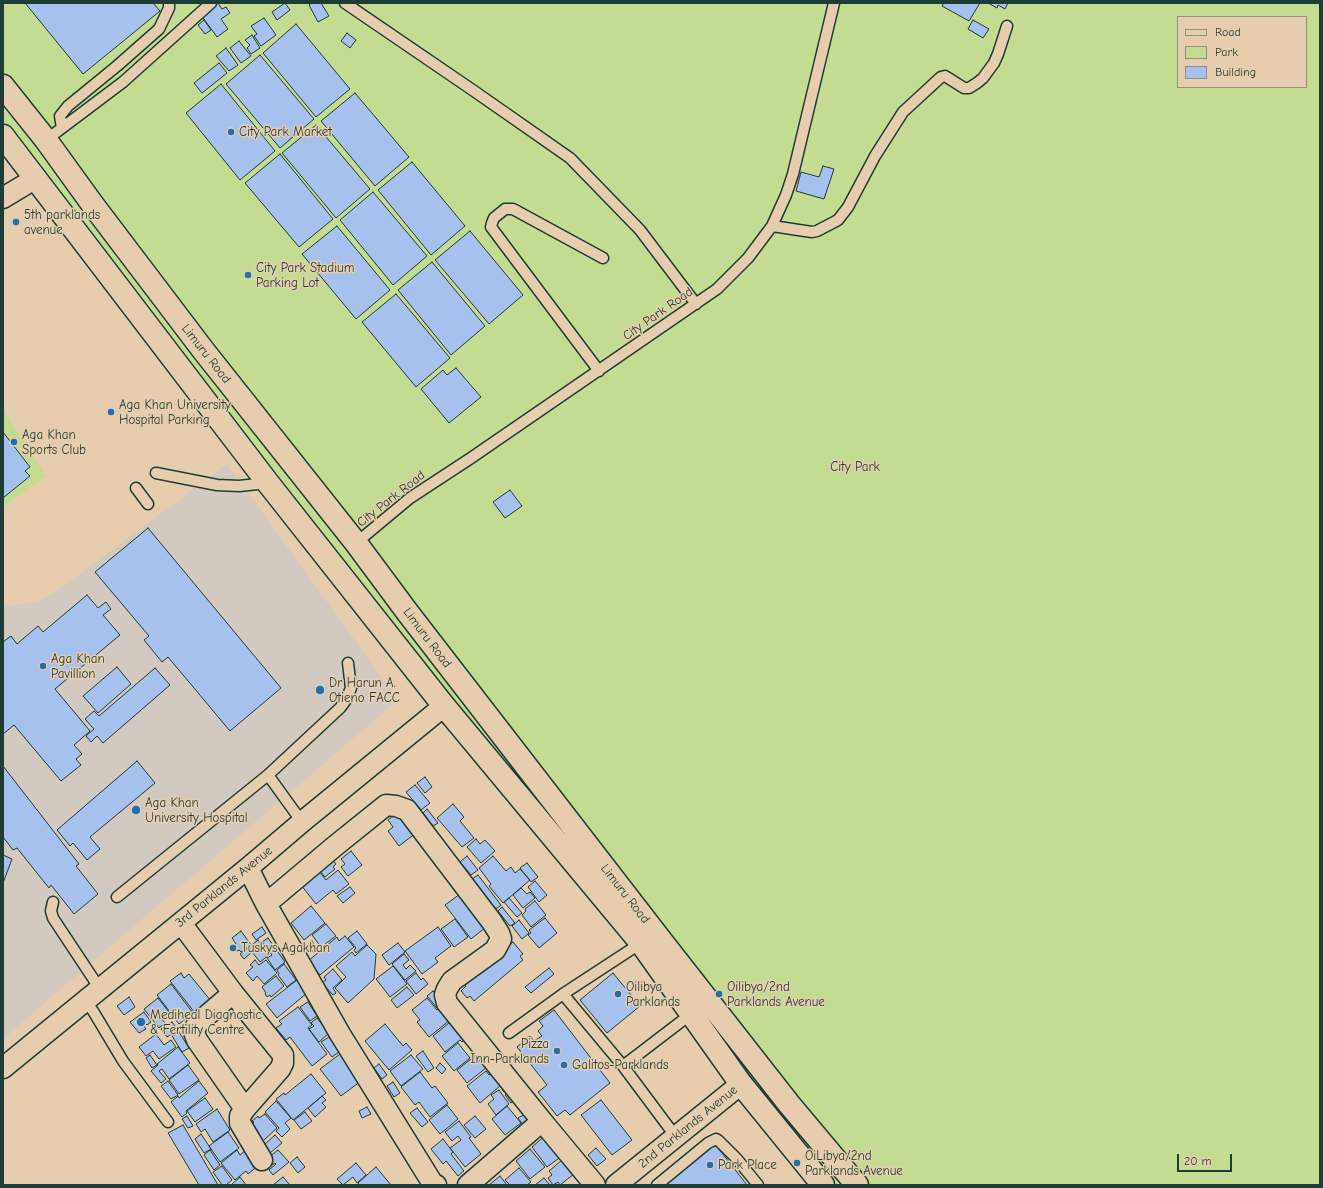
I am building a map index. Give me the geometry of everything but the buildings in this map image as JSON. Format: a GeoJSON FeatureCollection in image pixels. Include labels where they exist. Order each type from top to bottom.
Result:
{"type":"FeatureCollection","features":[{"type":"Feature","properties":{"kind":"main road","name":"Limuru Road"},"geometry":{"type":"LineString","coordinates":[[3,86],[54,134],[93,205],[194,338],[356,544],[663,944],[770,1079],[857,1185]]}},
{"type":"Feature","properties":{"kind":"main road","name":"Limuru Road"},"geometry":{"type":"LineString","coordinates":[[3,136],[268,483],[444,706],[641,943],[741,1084],[823,1185]]}},
{"type":"Feature","properties":{"kind":"main road"},"geometry":{"type":"LineString","coordinates":[[444,706],[468,691]]}},
{"type":"Feature","properties":{"kind":"street"},"geometry":{"type":"LineString","coordinates":[[3,198],[36,178]]}},
{"type":"Feature","properties":{"kind":"street","name":"3rd Parklands Avenue"},"geometry":{"type":"LineString","coordinates":[[3,1068],[444,706]]}},
{"type":"Feature","properties":{"kind":"street"},"geometry":{"type":"LineString","coordinates":[[266,904],[334,846],[386,805],[396,806],[407,810],[492,922],[499,933],[501,940],[495,950],[452,981],[445,995],[447,1003],[595,1185]]}},
{"type":"Feature","properties":{"kind":"street"},"geometry":{"type":"LineString","coordinates":[[248,868],[266,904],[340,1034],[436,1185]]}},
{"type":"Feature","properties":{"kind":"street"},"geometry":{"type":"LineString","coordinates":[[181,923],[233,993],[283,1055],[283,1063],[280,1069],[240,1116],[240,1123],[262,1160]]}},
{"type":"Feature","properties":{"kind":"street"},"geometry":{"type":"LineString","coordinates":[[233,993],[197,1024],[194,1032],[197,1040],[245,1109]]}},
{"type":"Feature","properties":{"kind":"street","name":"2nd Parklands Avenue"},"geometry":{"type":"LineString","coordinates":[[616,1185],[741,1084]]}},
{"type":"Feature","properties":{"kind":"street"},"geometry":{"type":"LineString","coordinates":[[468,1185],[542,1121]]}},
{"type":"Feature","properties":{"kind":"lane"},"geometry":{"type":"LineString","coordinates":[[54,134],[60,116],[68,106],[159,29],[169,8],[169,3]]}},
{"type":"Feature","properties":{"kind":"lane"},"geometry":{"type":"LineString","coordinates":[[54,134],[123,82],[211,3]]}},
{"type":"Feature","properties":{"kind":"lane"},"geometry":{"type":"LineString","coordinates":[[345,3],[570,158],[640,230],[696,304]]}},
{"type":"Feature","properties":{"kind":"lane","name":"City Park Road"},"geometry":{"type":"LineString","coordinates":[[356,544],[410,498],[599,371],[717,289],[748,258],[772,226],[786,195],[793,174],[834,3]]}},
{"type":"Feature","properties":{"kind":"lane"},"geometry":{"type":"LineString","coordinates":[[772,226],[812,232],[838,220],[848,207],[875,156],[903,112],[941,77],[945,76],[964,88],[969,88],[977,83],[983,78],[994,63],[1007,26]]}},
{"type":"Feature","properties":{"kind":"lane"},"geometry":{"type":"LineString","coordinates":[[599,371],[491,227],[492,223],[494,218],[505,209],[513,209],[603,258]]}},
{"type":"Feature","properties":{"kind":"lane"},"geometry":{"type":"LineString","coordinates":[[156,473],[218,485],[239,486],[268,483]]}},
{"type":"Feature","properties":{"kind":"lane"},"geometry":{"type":"LineString","coordinates":[[136,488],[148,504]]}},
{"type":"Feature","properties":{"kind":"lane"},"geometry":{"type":"LineString","coordinates":[[117,897],[268,775],[340,708],[346,700],[351,688],[348,663]]}},
{"type":"Feature","properties":{"kind":"lane"},"geometry":{"type":"LineString","coordinates":[[268,775],[302,822]]}},
{"type":"Feature","properties":{"kind":"lane"},"geometry":{"type":"LineString","coordinates":[[53,902],[51,911],[53,918],[93,995],[93,1011],[123,1061],[168,1122]]}},
{"type":"Feature","properties":{"kind":"lane"},"geometry":{"type":"LineString","coordinates":[[509,1033],[563,994],[641,943]]}},
{"type":"Feature","properties":{"kind":"lane"},"geometry":{"type":"LineString","coordinates":[[563,994],[623,1066],[676,1137]]}},
{"type":"Feature","properties":{"kind":"lane"},"geometry":{"type":"LineString","coordinates":[[623,1066],[691,1014]]}},
{"type":"Feature","properties":{"kind":"lane"},"geometry":{"type":"LineString","coordinates":[[657,1185],[708,1143],[716,1139],[736,1159],[758,1185]]}},
{"type":"Feature","properties":{"kind":"shaded area","name":"Aga Khan University Hospital"},"geometry":{"type":"Polygon","coordinates":[[[227,464],[398,700],[3,1039],[3,606],[39,602],[60,589],[227,464]]]}},
{"type":"Feature","properties":{"kind":"green space","name":"City Park"},"geometry":{"type":"Polygon","coordinates":[[[3,3],[1320,3],[1320,1185],[817,1185],[3,127],[3,3]]]}},
{"type":"Feature","properties":{"kind":"green space","name":"Aga Khan Sports Club"},"geometry":{"type":"Polygon","coordinates":[[[3,409],[46,476],[3,507],[3,409]]]}},
{"type":"Feature","properties":{"kind":"place","name":"City Park Market"},"geometry":{"type":"Point","coordinates":[231,132]}},
{"type":"Feature","properties":{"kind":"place","name":"5th parklands avenue"},"geometry":{"type":"Point","coordinates":[16,222]}},
{"type":"Feature","properties":{"kind":"place","name":"City Park Stadium Parking Lot"},"geometry":{"type":"Point","coordinates":[248,275]}},
{"type":"Feature","properties":{"kind":"place","name":"Aga Khan University Hospital Parking"},"geometry":{"type":"Point","coordinates":[111,412]}},
{"type":"Feature","properties":{"kind":"place","name":"Aga Khan Sports Club"},"geometry":{"type":"Point","coordinates":[14,442]}},
{"type":"Feature","properties":{"kind":"place","name":"Aga Khan Pavillion"},"geometry":{"type":"Point","coordinates":[43,666]}},
{"type":"Feature","properties":{"kind":"place","name":"Dr Harun A. Otieno FACC"},"geometry":{"type":"Point","coordinates":[320,690]}},
{"type":"Feature","properties":{"kind":"place","name":"Aga Khan University Hospital"},"geometry":{"type":"Point","coordinates":[136,810]}},
{"type":"Feature","properties":{"kind":"place","name":"Tuskys Agakhan"},"geometry":{"type":"Point","coordinates":[233,948]}},
{"type":"Feature","properties":{"kind":"place","name":"Oilibya Parklands"},"geometry":{"type":"Point","coordinates":[618,994]}},
{"type":"Feature","properties":{"kind":"place","name":"Oilibya/2nd Parklands Avenue"},"geometry":{"type":"Point","coordinates":[719,994]}},
{"type":"Feature","properties":{"kind":"place","name":"Mediheal Diagnostic & Fertility Centre"},"geometry":{"type":"Point","coordinates":[141,1022]}},
{"type":"Feature","properties":{"kind":"place","name":"Pizza Inn-Parklands"},"geometry":{"type":"Point","coordinates":[557,1051]}},
{"type":"Feature","properties":{"kind":"place","name":"Galitos-Parklands"},"geometry":{"type":"Point","coordinates":[564,1065]}},
{"type":"Feature","properties":{"kind":"place","name":"OiLibya/2nd Parklands Avenue"},"geometry":{"type":"Point","coordinates":[797,1163]}},
{"type":"Feature","properties":{"kind":"place","name":"Park Place"},"geometry":{"type":"Point","coordinates":[710,1165]}}]}
